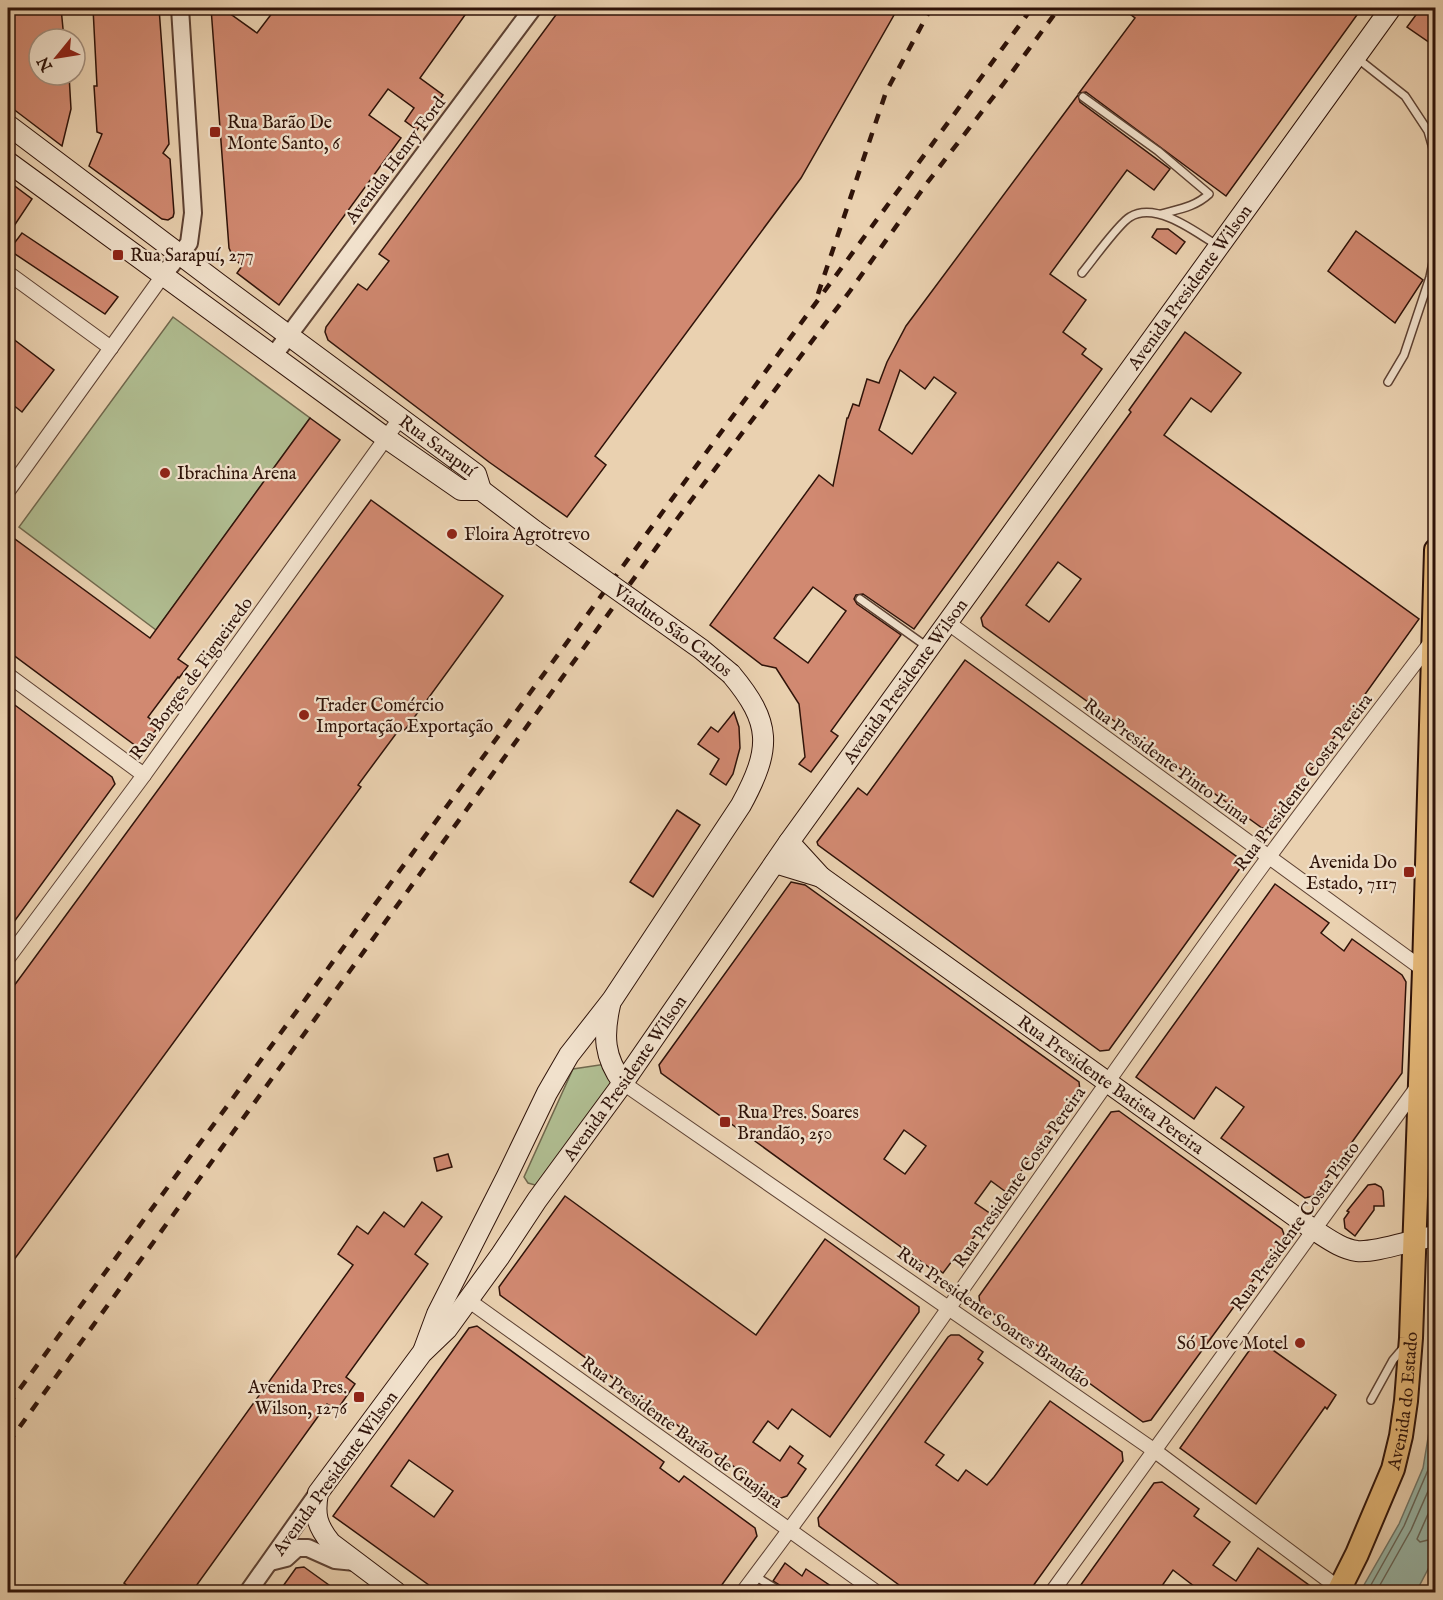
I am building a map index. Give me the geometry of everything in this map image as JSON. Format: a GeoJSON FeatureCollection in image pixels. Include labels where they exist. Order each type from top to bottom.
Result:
{"type":"FeatureCollection","features":[{"type":"Feature","properties":{"kind":"highway","name":"Avenida do Estado"},"geometry":{"type":"LineString","coordinates":[[1339,1591],[1393,1469],[1401,1436],[1425,1237],[1419,1085],[1436,550]]}},
{"type":"Feature","properties":{"kind":"main road","name":"Avenida Presidente Wilson"},"geometry":{"type":"LineString","coordinates":[[318,1493],[423,1353],[447,1329],[500,1256],[537,1200],[623,1083],[789,842],[1391,8]]}},
{"type":"Feature","properties":{"kind":"main road","name":"Rua Sarapuí"},"geometry":{"type":"LineString","coordinates":[[8,125],[476,474],[481,490],[461,490],[386,438],[8,162]]}},
{"type":"Feature","properties":{"kind":"main road","name":"Viaduto São Carlos"},"geometry":{"type":"LineString","coordinates":[[481,490],[701,649],[731,674],[750,696],[763,726],[763,752],[754,781],[741,805],[612,1000]]}},
{"type":"Feature","properties":{"kind":"main road","name":"Rua Presidente Batista Pereira"},"geometry":{"type":"LineString","coordinates":[[789,842],[821,877],[1314,1230],[1342,1247],[1358,1251],[1425,1237]]}},
{"type":"Feature","properties":{"kind":"main road","name":"Rua Presidente Batista Pereira"},"geometry":{"type":"LineString","coordinates":[[775,863],[821,877]]}},
{"type":"Feature","properties":{"kind":"main road","name":"Avenida Presidente Wilson"},"geometry":{"type":"LineString","coordinates":[[423,1353],[437,1314],[546,1093],[568,1055],[612,1000]]}},
{"type":"Feature","properties":{"kind":"main road"},"geometry":{"type":"LineString","coordinates":[[612,1000],[605,1028],[609,1057],[623,1083]]}},
{"type":"Feature","properties":{"kind":"main road"},"geometry":{"type":"LineString","coordinates":[[568,1055],[588,1051],[609,1057]]}},
{"type":"Feature","properties":{"kind":"main road"},"geometry":{"type":"LineString","coordinates":[[318,1493],[316,1504],[318,1526],[332,1543],[396,1593]]}},
{"type":"Feature","properties":{"kind":"street"},"geometry":{"type":"LineString","coordinates":[[8,491],[164,274],[189,243],[193,213],[180,8]]}},
{"type":"Feature","properties":{"kind":"street","name":"Avenida Henry Ford"},"geometry":{"type":"LineString","coordinates":[[274,355],[533,8]]}},
{"type":"Feature","properties":{"kind":"street"},"geometry":{"type":"LineString","coordinates":[[8,273],[111,348]]}},
{"type":"Feature","properties":{"kind":"street","name":"Rua Borges de Figueiredo"},"geometry":{"type":"LineString","coordinates":[[8,958],[144,775],[401,417]]}},
{"type":"Feature","properties":{"kind":"street","name":"Rua Presidente Pinto Lima"},"geometry":{"type":"LineString","coordinates":[[947,622],[1424,970]]}},
{"type":"Feature","properties":{"kind":"street","name":"Rua Presidente Costa Pereira"},"geometry":{"type":"LineString","coordinates":[[743,1593],[950,1307],[1268,857],[1433,639]]}},
{"type":"Feature","properties":{"kind":"street"},"geometry":{"type":"LineString","coordinates":[[8,675],[144,775]]}},
{"type":"Feature","properties":{"kind":"street","name":"Rua Presidente Soares Brandão"},"geometry":{"type":"LineString","coordinates":[[623,1083],[950,1307],[1155,1451],[1339,1591]]}},
{"type":"Feature","properties":{"kind":"street","name":"Rua Presidente Costa Pinto"},"geometry":{"type":"LineString","coordinates":[[1052,1593],[1419,1085]]}},
{"type":"Feature","properties":{"kind":"street","name":"Rua Presidente Barão de Guajara"},"geometry":{"type":"LineString","coordinates":[[468,1300],[876,1593]]}},
{"type":"Feature","properties":{"kind":"street","name":"Avenida Presidente Wilson"},"geometry":{"type":"LineString","coordinates":[[248,1593],[318,1493]]}},
{"type":"Feature","properties":{"kind":"street"},"geometry":{"type":"LineString","coordinates":[[270,1562],[286,1558],[297,1548],[308,1548],[335,1560],[355,1562]]}},
{"type":"Feature","properties":{"kind":"lane"},"geometry":{"type":"LineString","coordinates":[[1355,57],[1405,96],[1428,131],[1436,159]]}},
{"type":"Feature","properties":{"kind":"lane"},"geometry":{"type":"LineString","coordinates":[[1082,273],[1128,218],[1143,212],[1161,214],[1190,207],[1209,194],[1166,158],[1083,97]]}},
{"type":"Feature","properties":{"kind":"lane"},"geometry":{"type":"LineString","coordinates":[[1161,214],[1218,246]]}},
{"type":"Feature","properties":{"kind":"lane"},"geometry":{"type":"LineString","coordinates":[[1388,382],[1404,355],[1430,277],[1436,248]]}},
{"type":"Feature","properties":{"kind":"lane"},"geometry":{"type":"LineString","coordinates":[[860,599],[928,648]]}},
{"type":"Feature","properties":{"kind":"lane"},"geometry":{"type":"LineString","coordinates":[[1371,1400],[1393,1360],[1412,1338]]}},
{"type":"Feature","properties":{"kind":"lane"},"geometry":{"type":"LineString","coordinates":[[756,1576],[781,1593]]}},
{"type":"Feature","properties":{"kind":"green space","name":"Ibrachina Arena"},"geometry":{"type":"Polygon","coordinates":[[[173,317],[310,418],[156,630],[19,527],[173,317]]]}},
{"type":"Feature","properties":{"kind":"green space"},"geometry":{"type":"Polygon","coordinates":[[[606,1064],[613,1083],[550,1174],[535,1185],[528,1183],[524,1177],[573,1069],[606,1064]]]}},
{"type":"Feature","properties":{"kind":"water"},"geometry":{"type":"Polygon","coordinates":[[[1435,1303],[1435,1556],[1416,1592],[1360,1592],[1399,1524],[1423,1468],[1432,1414],[1435,1303]]]}},
{"type":"Feature","properties":{"kind":"building"},"geometry":{"type":"Polygon","coordinates":[[[8,8],[61,8],[63,27],[27,27],[27,87],[70,87],[71,109],[62,146],[8,105],[8,8]]]}},
{"type":"Feature","properties":{"kind":"building"},"geometry":{"type":"Polygon","coordinates":[[[93,8],[159,8],[169,144],[163,153],[170,159],[174,213],[173,217],[168,220],[162,219],[89,166],[102,134],[97,132],[93,8]]]}},
{"type":"Feature","properties":{"kind":"building"},"geometry":{"type":"Polygon","coordinates":[[[211,8],[222,8],[257,33],[276,8],[470,8],[420,78],[443,95],[417,130],[405,121],[414,108],[388,89],[369,115],[401,138],[279,305],[237,273],[242,266],[233,257],[229,248],[211,8]]]}},
{"type":"Feature","properties":{"kind":"building"},"geometry":{"type":"Polygon","coordinates":[[[561,8],[898,8],[801,178],[595,456],[606,465],[567,517],[489,462],[328,340],[325,332],[326,327],[358,284],[367,290],[389,261],[379,254],[561,8]]]}},
{"type":"Feature","properties":{"kind":"building"},"geometry":{"type":"Polygon","coordinates":[[[1122,8],[1362,8],[1226,196],[1086,92],[1079,93],[1135,18],[1122,8]]]}},
{"type":"Feature","properties":{"kind":"building"},"geometry":{"type":"Polygon","coordinates":[[[1421,8],[1436,8],[1436,47],[1407,27],[1421,8]]]}},
{"type":"Feature","properties":{"kind":"building"},"geometry":{"type":"Polygon","coordinates":[[[1078,95],[1080,102],[1170,169],[1154,190],[1127,170],[1050,274],[1086,300],[1063,332],[1086,349],[1082,354],[1102,369],[914,629],[863,594],[856,595],[854,599],[857,604],[901,635],[831,731],[838,736],[811,772],[799,764],[805,757],[799,704],[776,668],[762,665],[710,625],[819,475],[833,486],[847,418],[853,404],[859,406],[867,379],[879,383],[906,326],[1078,95]],[[900,370],[879,430],[912,454],[956,393],[934,377],[925,389],[900,370]],[[813,587],[774,638],[808,663],[846,611],[813,587]]]}},
{"type":"Feature","properties":{"kind":"building"},"geometry":{"type":"Polygon","coordinates":[[[8,181],[32,199],[8,235],[8,181]]]}},
{"type":"Feature","properties":{"kind":"building"},"geometry":{"type":"Polygon","coordinates":[[[1157,229],[1168,229],[1185,242],[1176,254],[1152,237],[1157,229]]]}},
{"type":"Feature","properties":{"kind":"building"},"geometry":{"type":"Polygon","coordinates":[[[1356,231],[1423,280],[1395,323],[1328,271],[1356,231]]]}},
{"type":"Feature","properties":{"kind":"building"},"geometry":{"type":"Polygon","coordinates":[[[22,233],[118,297],[105,314],[9,250],[22,233]]]}},
{"type":"Feature","properties":{"kind":"building"},"geometry":{"type":"Polygon","coordinates":[[[1185,332],[1241,373],[1211,412],[1191,398],[1164,435],[1419,619],[1270,827],[1262,828],[983,626],[981,618],[1131,412],[1129,410],[1185,332]],[[1058,562],[1026,605],[1049,622],[1081,579],[1058,562]]]}},
{"type":"Feature","properties":{"kind":"building"},"geometry":{"type":"Polygon","coordinates":[[[8,335],[54,370],[22,412],[8,401],[8,335]]]}},
{"type":"Feature","properties":{"kind":"building"},"geometry":{"type":"Polygon","coordinates":[[[310,418],[340,440],[178,659],[188,666],[148,717],[159,726],[144,745],[136,746],[8,651],[8,534],[150,638],[310,418]]]}},
{"type":"Feature","properties":{"kind":"building"},"geometry":{"type":"Polygon","coordinates":[[[371,500],[503,596],[405,730],[401,727],[358,785],[361,787],[8,1268],[8,994],[371,500]]]}},
{"type":"Feature","properties":{"kind":"building"},"geometry":{"type":"Polygon","coordinates":[[[965,660],[1240,859],[1241,867],[1109,1050],[1100,1051],[818,845],[817,842],[858,788],[867,795],[965,660]]]}},
{"type":"Feature","properties":{"kind":"building"},"geometry":{"type":"Polygon","coordinates":[[[8,700],[112,777],[115,784],[8,930],[8,700]]]}},
{"type":"Feature","properties":{"kind":"building"},"geometry":{"type":"Polygon","coordinates":[[[734,712],[739,727],[740,748],[733,774],[726,785],[710,774],[719,759],[698,744],[711,727],[718,732],[734,712]]]}},
{"type":"Feature","properties":{"kind":"building"},"geometry":{"type":"Polygon","coordinates":[[[677,810],[700,825],[653,897],[630,882],[677,810]]]}},
{"type":"Feature","properties":{"kind":"building"},"geometry":{"type":"Polygon","coordinates":[[[791,882],[805,885],[1079,1082],[1080,1091],[1006,1192],[991,1181],[975,1203],[991,1214],[958,1259],[955,1257],[943,1273],[932,1265],[930,1268],[661,1073],[659,1065],[791,882]],[[904,1130],[884,1159],[905,1174],[926,1146],[904,1130]]]}},
{"type":"Feature","properties":{"kind":"building"},"geometry":{"type":"Polygon","coordinates":[[[1275,884],[1329,923],[1321,933],[1344,951],[1352,939],[1402,975],[1406,982],[1402,1073],[1313,1196],[1305,1198],[1221,1138],[1244,1107],[1216,1087],[1194,1119],[1136,1077],[1275,884]]]}},
{"type":"Feature","properties":{"kind":"building"},"geometry":{"type":"Polygon","coordinates":[[[1119,1111],[1282,1229],[1285,1237],[1151,1420],[1143,1422],[980,1304],[979,1296],[1111,1112],[1119,1111]]]}},
{"type":"Feature","properties":{"kind":"building"},"geometry":{"type":"Polygon","coordinates":[[[448,1154],[452,1167],[437,1171],[434,1158],[448,1154]]]}},
{"type":"Feature","properties":{"kind":"building"},"geometry":{"type":"Polygon","coordinates":[[[1375,1184],[1383,1191],[1384,1206],[1374,1206],[1374,1210],[1355,1236],[1345,1228],[1344,1219],[1349,1212],[1347,1211],[1368,1185],[1375,1184]]]}},
{"type":"Feature","properties":{"kind":"building"},"geometry":{"type":"Polygon","coordinates":[[[565,1196],[756,1335],[825,1239],[919,1307],[919,1312],[830,1437],[792,1409],[778,1429],[768,1421],[753,1442],[780,1461],[790,1446],[803,1456],[798,1463],[806,1469],[787,1496],[778,1499],[500,1295],[499,1287],[565,1196]]]}},
{"type":"Feature","properties":{"kind":"building"},"geometry":{"type":"Polygon","coordinates":[[[422,1202],[442,1217],[415,1254],[428,1264],[346,1377],[355,1384],[337,1410],[327,1404],[191,1593],[137,1593],[124,1583],[353,1265],[338,1254],[357,1226],[368,1234],[384,1212],[404,1227],[422,1202]]]}},
{"type":"Feature","properties":{"kind":"building"},"geometry":{"type":"Polygon","coordinates":[[[477,1326],[664,1462],[660,1468],[679,1482],[684,1476],[755,1528],[757,1536],[716,1593],[440,1593],[333,1516],[469,1328],[477,1326]],[[409,1460],[391,1486],[434,1517],[453,1491],[409,1460]]]}},
{"type":"Feature","properties":{"kind":"building"},"geometry":{"type":"Polygon","coordinates":[[[951,1335],[959,1335],[983,1352],[978,1359],[983,1363],[925,1442],[944,1455],[936,1465],[958,1481],[966,1470],[987,1485],[1050,1401],[1122,1452],[1123,1461],[1028,1593],[910,1593],[819,1526],[818,1518],[951,1335]]]}},
{"type":"Feature","properties":{"kind":"building"},"geometry":{"type":"Polygon","coordinates":[[[1256,1341],[1263,1343],[1336,1395],[1256,1504],[1180,1448],[1256,1341]]]}},
{"type":"Feature","properties":{"kind":"building"},"geometry":{"type":"Polygon","coordinates":[[[1162,1482],[1199,1509],[1194,1516],[1230,1542],[1213,1565],[1236,1581],[1258,1548],[1320,1593],[1203,1593],[1173,1570],[1157,1593],[1075,1593],[1154,1483],[1162,1482]]]}},
{"type":"Feature","properties":{"kind":"building"},"geometry":{"type":"Polygon","coordinates":[[[785,1563],[802,1576],[806,1569],[841,1593],[787,1593],[784,1588],[773,1581],[785,1563]]]}},
{"type":"Feature","properties":{"kind":"building"},"geometry":{"type":"Polygon","coordinates":[[[304,1567],[340,1593],[278,1593],[296,1568],[304,1567]]]}},
{"type":"Feature","properties":{"kind":"railway"},"geometry":{"type":"LineString","coordinates":[[818,294],[886,92],[931,8]]}},
{"type":"Feature","properties":{"kind":"railway"},"geometry":{"type":"LineString","coordinates":[[8,1405],[1032,8]]}},
{"type":"Feature","properties":{"kind":"railway"},"geometry":{"type":"LineString","coordinates":[[8,1443],[677,519],[850,291],[927,183],[1059,8]]}},
{"type":"Feature","properties":{"kind":"place","name":"Rua Barão De Monte Santo, 6"},"geometry":{"type":"Point","coordinates":[215,132]}},
{"type":"Feature","properties":{"kind":"place","name":"Rua Sarapuí, 277"},"geometry":{"type":"Point","coordinates":[118,255]}},
{"type":"Feature","properties":{"kind":"place","name":"Ibrachina Arena"},"geometry":{"type":"Point","coordinates":[165,473]}},
{"type":"Feature","properties":{"kind":"place","name":"Floira Agrotrevo"},"geometry":{"type":"Point","coordinates":[452,534]}},
{"type":"Feature","properties":{"kind":"place","name":"Trader Comércio Importação Exportação"},"geometry":{"type":"Point","coordinates":[304,715]}},
{"type":"Feature","properties":{"kind":"place","name":"Avenida Do Estado, 7117"},"geometry":{"type":"Point","coordinates":[1409,872]}},
{"type":"Feature","properties":{"kind":"place","name":"Rua Pres. Soares Brandão, 250"},"geometry":{"type":"Point","coordinates":[725,1122]}},
{"type":"Feature","properties":{"kind":"place","name":"Só Love Motel"},"geometry":{"type":"Point","coordinates":[1300,1343]}},
{"type":"Feature","properties":{"kind":"place","name":"Avenida Pres. Wilson, 1276"},"geometry":{"type":"Point","coordinates":[359,1397]}}]}
